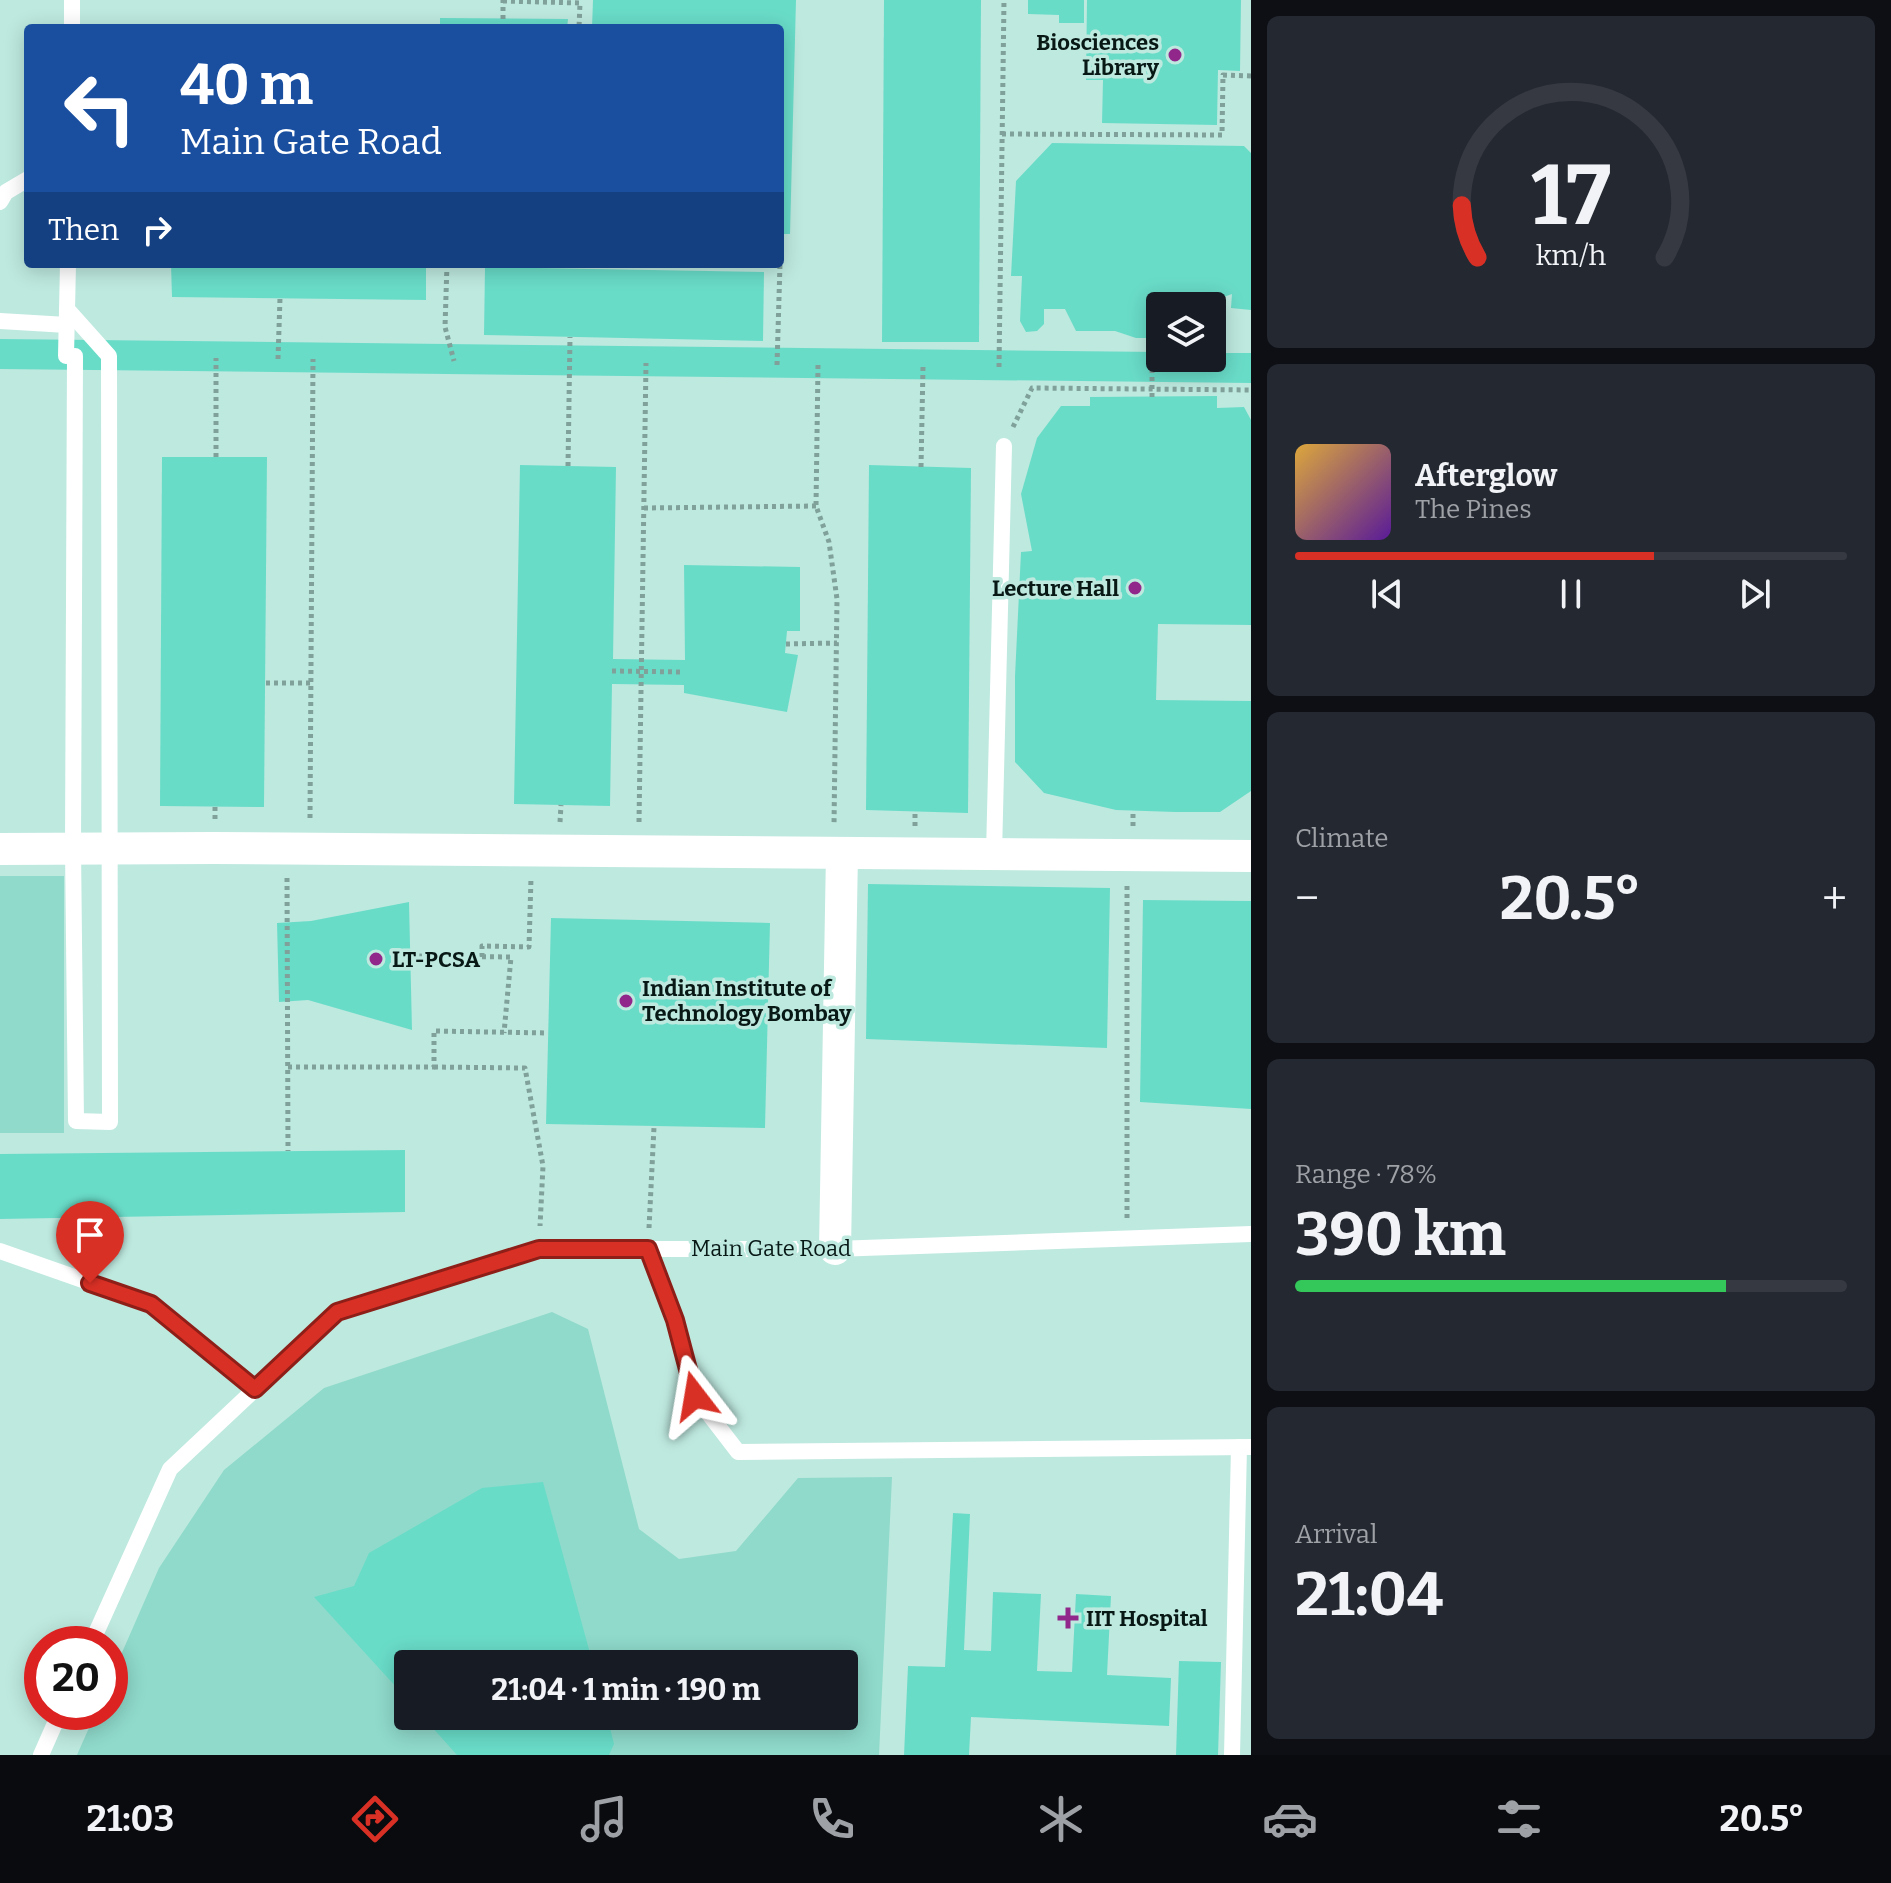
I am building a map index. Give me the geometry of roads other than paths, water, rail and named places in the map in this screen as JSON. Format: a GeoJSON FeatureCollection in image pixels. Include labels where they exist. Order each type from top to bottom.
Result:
{"type":"FeatureCollection","features":[{"type":"Feature","properties":{"kind":"street"},"geometry":{"type":"LineString","coordinates":[[0,849],[1251,856]]}},
{"type":"Feature","properties":{"kind":"street"},"geometry":{"type":"LineString","coordinates":[[835,1249],[838,852]]}},
{"type":"Feature","properties":{"kind":"lane"},"geometry":{"type":"LineString","coordinates":[[72,0],[72,24]]}},
{"type":"Feature","properties":{"kind":"lane"},"geometry":{"type":"LineString","coordinates":[[0,202],[6,192],[24,181]]}},
{"type":"Feature","properties":{"kind":"lane"},"geometry":{"type":"LineString","coordinates":[[0,321],[67,317],[109,356],[110,1122],[76,1121],[70,356],[67,317],[68,268]]}},
{"type":"Feature","properties":{"kind":"lane"},"geometry":{"type":"LineString","coordinates":[[994,854],[1004,446]]}},
{"type":"Feature","properties":{"kind":"lane","name":"Main Gate Road"},"geometry":{"type":"LineString","coordinates":[[99,1626],[170,1469],[337,1312],[539,1249],[835,1249],[1251,1234]]}},
{"type":"Feature","properties":{"kind":"lane"},"geometry":{"type":"LineString","coordinates":[[648,1249],[675,1320],[695,1396],[738,1452],[1245,1447],[1232,1755]]}},
{"type":"Feature","properties":{"kind":"lane"},"geometry":{"type":"LineString","coordinates":[[0,1251],[151,1304],[255,1389]]}},
{"type":"Feature","properties":{"kind":"lane"},"geometry":{"type":"LineString","coordinates":[[41,1755],[52,1730]]}},
{"type":"Feature","properties":{"kind":"place","name":"Biosciences Library"},"geometry":{"type":"Point","coordinates":[1175,55]}},
{"type":"Feature","properties":{"kind":"place","name":"Lecture Hall"},"geometry":{"type":"Point","coordinates":[1135,588]}},
{"type":"Feature","properties":{"kind":"place","name":"LT-PCSA"},"geometry":{"type":"Point","coordinates":[376,959]}},
{"type":"Feature","properties":{"kind":"place","name":"Indian Institute of Technology Bombay"},"geometry":{"type":"Point","coordinates":[626,1001]}},
{"type":"Feature","properties":{"kind":"place","name":"IIT Hospital"},"geometry":{"type":"Point","coordinates":[1068,1618]}}]}
